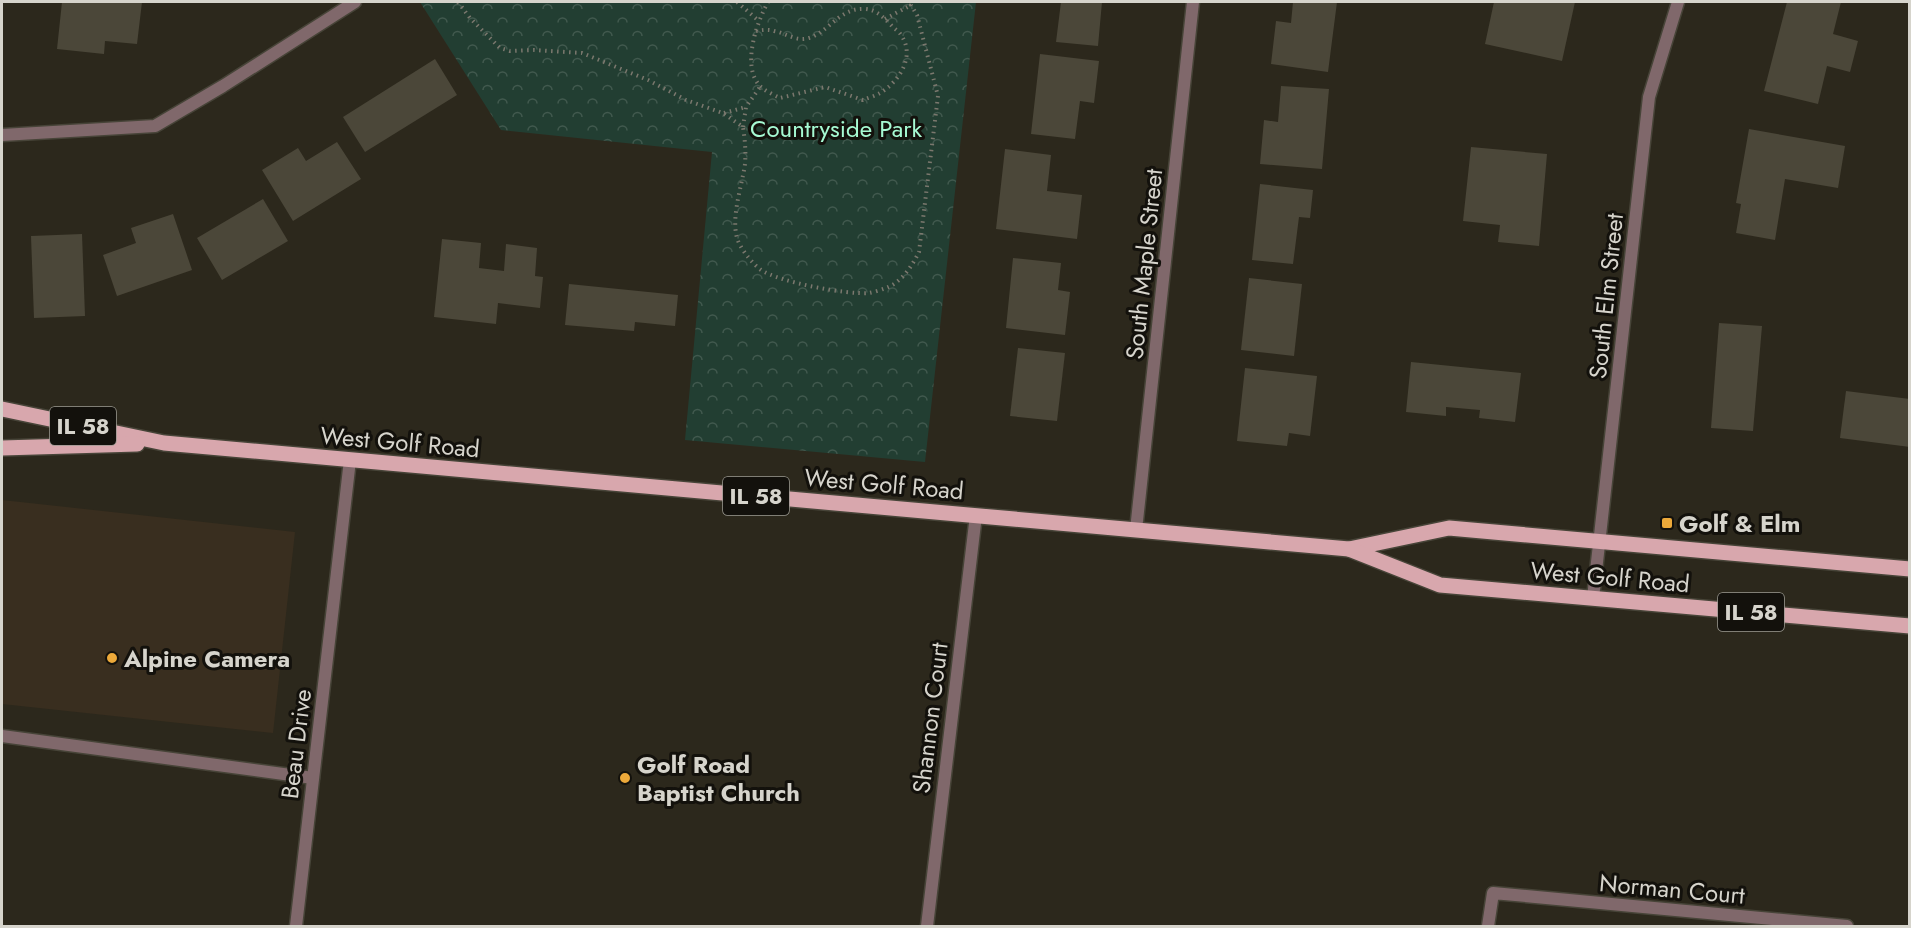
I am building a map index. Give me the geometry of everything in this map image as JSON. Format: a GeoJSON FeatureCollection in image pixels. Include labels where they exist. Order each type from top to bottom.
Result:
{"type":"FeatureCollection","features":[{"type":"Feature","properties":{"kind":"main road","name":"West Golf Road"},"geometry":{"type":"LineString","coordinates":[[2,410],[164,443],[1349,549],[1440,585],[1910,626]]}},
{"type":"Feature","properties":{"kind":"main road","name":"West Golf Road"},"geometry":{"type":"LineString","coordinates":[[2,448],[164,443]]}},
{"type":"Feature","properties":{"kind":"main road","name":"West Golf Road"},"geometry":{"type":"LineString","coordinates":[[1349,549],[1449,528],[1910,569]]}},
{"type":"Feature","properties":{"kind":"street"},"geometry":{"type":"LineString","coordinates":[[2,135],[154,126],[223,86],[356,2]]}},
{"type":"Feature","properties":{"kind":"street","name":"South Maple Street"},"geometry":{"type":"LineString","coordinates":[[1136,530],[1193,2]]}},
{"type":"Feature","properties":{"kind":"street","name":"South Elm Street"},"geometry":{"type":"LineString","coordinates":[[1593,598],[1649,98],[1678,2]]}},
{"type":"Feature","properties":{"kind":"street","name":"Beau Drive"},"geometry":{"type":"LineString","coordinates":[[296,927],[350,460]]}},
{"type":"Feature","properties":{"kind":"street","name":"Shannon Court"},"geometry":{"type":"LineString","coordinates":[[927,927],[976,515]]}},
{"type":"Feature","properties":{"kind":"street"},"geometry":{"type":"LineString","coordinates":[[2,736],[313,778]]}},
{"type":"Feature","properties":{"kind":"street","name":"Norman Court"},"geometry":{"type":"LineString","coordinates":[[1488,927],[1493,893],[1847,927]]}},
{"type":"Feature","properties":{"kind":"path"},"geometry":{"type":"LineString","coordinates":[[458,2],[470,18],[500,48],[510,51],[582,53],[648,80],[686,100],[723,113],[743,127]]}},
{"type":"Feature","properties":{"kind":"path"},"geometry":{"type":"LineString","coordinates":[[737,2],[759,21]]}},
{"type":"Feature","properties":{"kind":"path"},"geometry":{"type":"LineString","coordinates":[[756,31],[774,31],[786,37],[808,39],[824,30],[833,20],[859,9],[876,12],[902,35],[907,52],[906,62],[898,76],[881,93],[863,100],[825,87],[780,98],[760,87],[751,68],[756,31],[768,2]]}},
{"type":"Feature","properties":{"kind":"path"},"geometry":{"type":"LineString","coordinates":[[760,87],[746,107],[743,127],[746,142],[737,231],[739,244],[761,270],[782,279],[850,292],[869,292],[889,287],[911,270],[919,252],[938,96],[913,3],[885,18]]}},
{"type":"Feature","properties":{"kind":"path"},"geometry":{"type":"LineString","coordinates":[[723,113],[746,107]]}},
{"type":"Feature","properties":{"kind":"shaded area"},"geometry":{"type":"Polygon","coordinates":[[[2,500],[295,532],[273,733],[2,704],[2,500]]]}},
{"type":"Feature","properties":{"kind":"green space","name":"Countryside Park"},"geometry":{"type":"Polygon","coordinates":[[[420,2],[976,2],[925,462],[685,440],[712,152],[501,130],[420,2]]]}},
{"type":"Feature","properties":{"kind":"building"},"geometry":{"type":"Polygon","coordinates":[[[62,2],[142,2],[137,44],[105,41],[104,54],[57,49],[62,2]]]}},
{"type":"Feature","properties":{"kind":"building"},"geometry":{"type":"Polygon","coordinates":[[[1061,2],[1102,2],[1098,46],[1056,42],[1061,2]]]}},
{"type":"Feature","properties":{"kind":"building"},"geometry":{"type":"Polygon","coordinates":[[[1293,2],[1337,2],[1328,72],[1271,64],[1276,21],[1291,23],[1293,2]]]}},
{"type":"Feature","properties":{"kind":"building"},"geometry":{"type":"Polygon","coordinates":[[[1494,2],[1575,2],[1562,61],[1485,44],[1494,2]]]}},
{"type":"Feature","properties":{"kind":"building"},"geometry":{"type":"Polygon","coordinates":[[[1787,2],[1841,2],[1833,34],[1858,41],[1850,72],[1827,66],[1818,104],[1764,91],[1787,2]]]}},
{"type":"Feature","properties":{"kind":"building"},"geometry":{"type":"Polygon","coordinates":[[[1040,54],[1099,61],[1094,103],[1080,101],[1075,139],[1031,134],[1040,54]]]}},
{"type":"Feature","properties":{"kind":"building"},"geometry":{"type":"Polygon","coordinates":[[[435,59],[457,95],[365,152],[343,117],[435,59]]]}},
{"type":"Feature","properties":{"kind":"building"},"geometry":{"type":"Polygon","coordinates":[[[1281,86],[1329,89],[1322,169],[1260,164],[1264,120],[1278,122],[1281,86]]]}},
{"type":"Feature","properties":{"kind":"building"},"geometry":{"type":"Polygon","coordinates":[[[1749,129],[1845,146],[1838,188],[1785,179],[1775,240],[1736,233],[1741,204],[1736,203],[1749,129]]]}},
{"type":"Feature","properties":{"kind":"building"},"geometry":{"type":"Polygon","coordinates":[[[337,142],[361,179],[293,221],[262,170],[298,148],[306,161],[337,142]]]}},
{"type":"Feature","properties":{"kind":"building"},"geometry":{"type":"Polygon","coordinates":[[[1471,147],[1547,154],[1539,246],[1498,242],[1500,225],[1463,221],[1471,147]]]}},
{"type":"Feature","properties":{"kind":"building"},"geometry":{"type":"Polygon","coordinates":[[[1005,149],[1051,155],[1047,191],[1082,195],[1077,239],[996,229],[1005,149]]]}},
{"type":"Feature","properties":{"kind":"building"},"geometry":{"type":"Polygon","coordinates":[[[1260,184],[1313,190],[1310,218],[1299,217],[1293,264],[1252,260],[1260,184]]]}},
{"type":"Feature","properties":{"kind":"building"},"geometry":{"type":"Polygon","coordinates":[[[263,199],[288,241],[222,280],[197,238],[263,199]]]}},
{"type":"Feature","properties":{"kind":"building"},"geometry":{"type":"Polygon","coordinates":[[[173,214],[192,270],[117,296],[103,255],[136,243],[131,228],[173,214]]]}},
{"type":"Feature","properties":{"kind":"building"},"geometry":{"type":"Polygon","coordinates":[[[82,234],[85,316],[34,318],[31,236],[82,234]]]}},
{"type":"Feature","properties":{"kind":"building"},"geometry":{"type":"Polygon","coordinates":[[[442,239],[481,243],[479,268],[504,271],[506,244],[537,248],[535,276],[543,277],[540,308],[498,303],[496,324],[434,317],[442,239]]]}},
{"type":"Feature","properties":{"kind":"building"},"geometry":{"type":"Polygon","coordinates":[[[1013,258],[1061,263],[1058,290],[1070,292],[1065,335],[1006,328],[1013,258]]]}},
{"type":"Feature","properties":{"kind":"building"},"geometry":{"type":"Polygon","coordinates":[[[1249,278],[1302,284],[1294,356],[1241,350],[1249,278]]]}},
{"type":"Feature","properties":{"kind":"building"},"geometry":{"type":"Polygon","coordinates":[[[569,284],[678,295],[675,326],[635,322],[634,331],[565,325],[569,284]]]}},
{"type":"Feature","properties":{"kind":"building"},"geometry":{"type":"Polygon","coordinates":[[[1719,323],[1762,326],[1753,431],[1711,428],[1719,323]]]}},
{"type":"Feature","properties":{"kind":"building"},"geometry":{"type":"Polygon","coordinates":[[[1018,348],[1065,353],[1057,421],[1010,416],[1018,348]]]}},
{"type":"Feature","properties":{"kind":"building"},"geometry":{"type":"Polygon","coordinates":[[[1411,362],[1521,373],[1515,422],[1479,418],[1480,410],[1446,407],[1446,416],[1406,412],[1411,362]]]}},
{"type":"Feature","properties":{"kind":"building"},"geometry":{"type":"Polygon","coordinates":[[[1245,368],[1317,376],[1310,436],[1289,433],[1287,446],[1237,441],[1245,368]]]}},
{"type":"Feature","properties":{"kind":"building"},"geometry":{"type":"Polygon","coordinates":[[[1846,391],[1910,399],[1910,447],[1840,438],[1846,391]]]}},
{"type":"Feature","properties":{"kind":"place","name":"Golf & Elm"},"geometry":{"type":"Point","coordinates":[1667,523]}},
{"type":"Feature","properties":{"kind":"place","name":"Alpine Camera"},"geometry":{"type":"Point","coordinates":[112,658]}},
{"type":"Feature","properties":{"kind":"place","name":"Golf Road Baptist Church"},"geometry":{"type":"Point","coordinates":[625,778]}}]}
